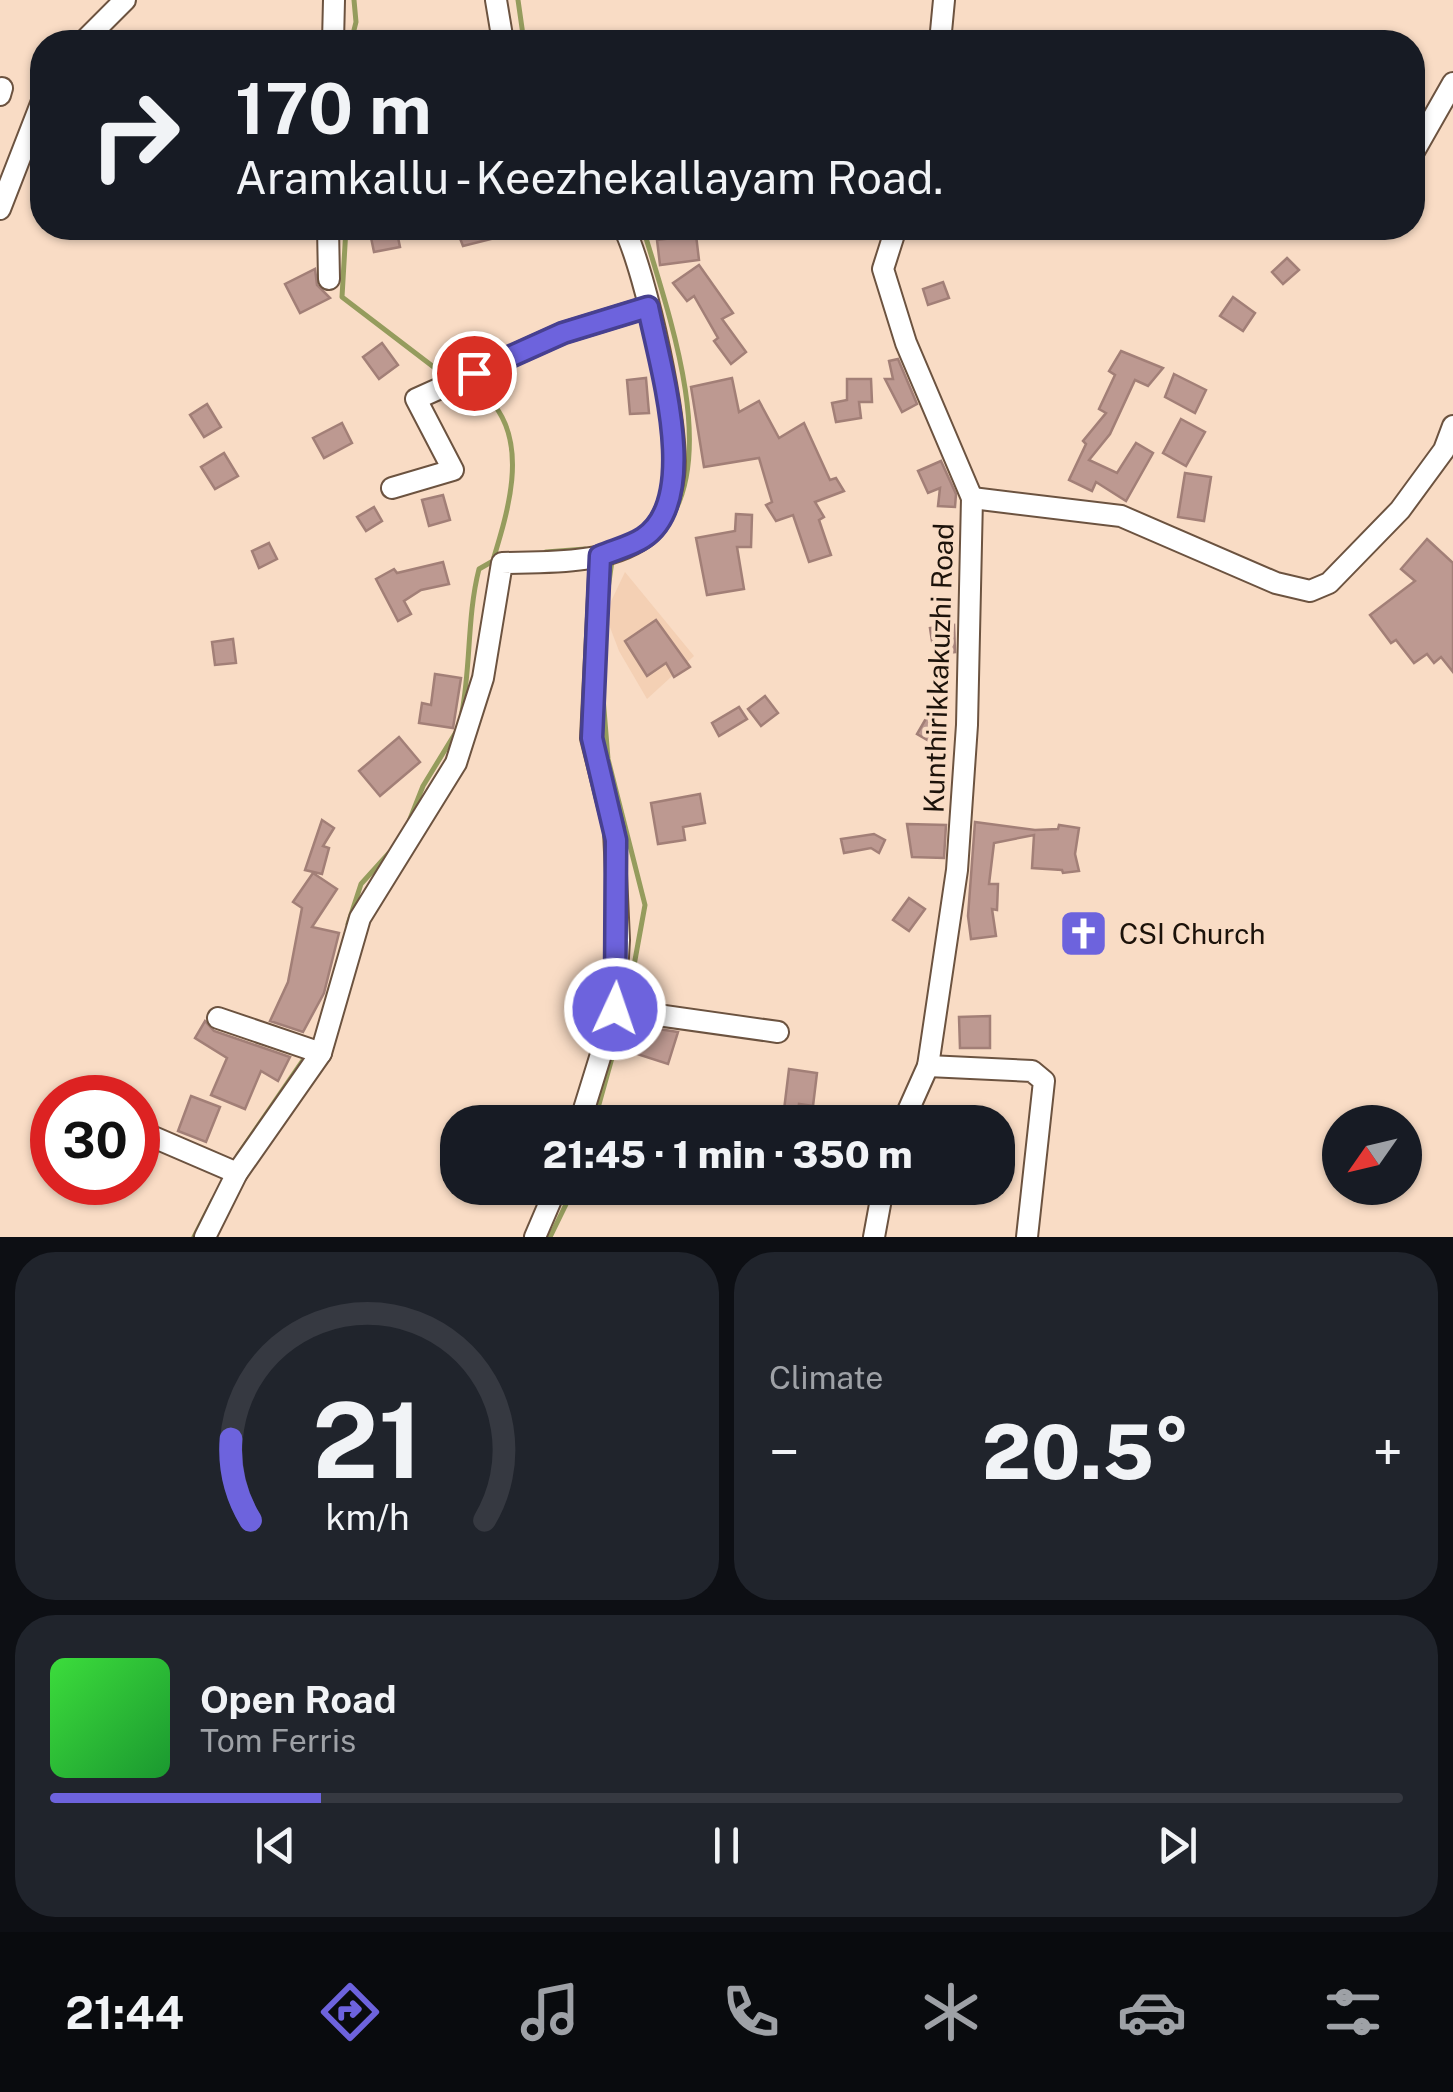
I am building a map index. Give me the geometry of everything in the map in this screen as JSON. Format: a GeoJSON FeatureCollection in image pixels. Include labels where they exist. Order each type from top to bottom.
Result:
{"type":"FeatureCollection","features":[{"type":"Feature","properties":{"kind":"street"},"geometry":{"type":"LineString","coordinates":[[95,30],[124,0]]}},
{"type":"Feature","properties":{"kind":"street"},"geometry":{"type":"LineString","coordinates":[[333,30],[334,0]]}},
{"type":"Feature","properties":{"kind":"street"},"geometry":{"type":"LineString","coordinates":[[496,0],[501,30]]}},
{"type":"Feature","properties":{"kind":"street"},"geometry":{"type":"LineString","coordinates":[[941,30],[944,0]]}},
{"type":"Feature","properties":{"kind":"street"},"geometry":{"type":"LineString","coordinates":[[1425,115],[1453,83]]}},
{"type":"Feature","properties":{"kind":"street"},"geometry":{"type":"LineString","coordinates":[[0,209],[30,132]]}},
{"type":"Feature","properties":{"kind":"street"},"geometry":{"type":"LineString","coordinates":[[328,240],[329,279]]}},
{"type":"Feature","properties":{"kind":"street"},"geometry":{"type":"LineString","coordinates":[[205,1237],[237,1173],[321,1053],[360,918],[456,763],[483,678],[502,563],[606,553],[644,538],[666,510],[675,473],[669,415],[648,307],[628,240]]}},
{"type":"Feature","properties":{"kind":"street","name":"Kunthirikkakuzhi Road"},"geometry":{"type":"LineString","coordinates":[[892,240],[884,269],[906,343],[972,498],[967,725],[957,870],[928,1066],[911,1105]]}},
{"type":"Feature","properties":{"kind":"street"},"geometry":{"type":"LineString","coordinates":[[392,488],[454,470],[416,399],[563,333],[648,307]]}},
{"type":"Feature","properties":{"kind":"street"},"geometry":{"type":"LineString","coordinates":[[972,498],[1121,516],[1276,584],[1310,591],[1329,583],[1400,510],[1444,450],[1453,426]]}},
{"type":"Feature","properties":{"kind":"street"},"geometry":{"type":"LineString","coordinates":[[585,1105],[615,1009],[616,840],[592,738],[606,553]]}},
{"type":"Feature","properties":{"kind":"street"},"geometry":{"type":"LineString","coordinates":[[615,1009],[778,1032]]}},
{"type":"Feature","properties":{"kind":"street"},"geometry":{"type":"LineString","coordinates":[[218,1018],[321,1053]]}},
{"type":"Feature","properties":{"kind":"street"},"geometry":{"type":"LineString","coordinates":[[928,1066],[1032,1070],[1044,1081],[1028,1237]]}},
{"type":"Feature","properties":{"kind":"street"},"geometry":{"type":"LineString","coordinates":[[160,1140],[237,1173]]}},
{"type":"Feature","properties":{"kind":"street"},"geometry":{"type":"LineString","coordinates":[[535,1237],[549,1205]]}},
{"type":"Feature","properties":{"kind":"street"},"geometry":{"type":"LineString","coordinates":[[874,1237],[880,1205]]}},
{"type":"Feature","properties":{"kind":"shaded area"},"geometry":{"type":"Polygon","coordinates":[[[625,572],[694,656],[647,699],[619,651],[605,614],[625,572]]]}},
{"type":"Feature","properties":{"kind":"building"},"geometry":{"type":"Polygon","coordinates":[[[372,240],[399,240],[400,247],[374,252],[372,240]]]}},
{"type":"Feature","properties":{"kind":"building"},"geometry":{"type":"Polygon","coordinates":[[[461,240],[487,240],[463,246],[461,240]]]}},
{"type":"Feature","properties":{"kind":"building"},"geometry":{"type":"Polygon","coordinates":[[[657,240],[697,240],[699,260],[660,265],[657,240]]]}},
{"type":"Feature","properties":{"kind":"building"},"geometry":{"type":"Polygon","coordinates":[[[1287,258],[1299,270],[1283,284],[1272,272],[1287,258]]]}},
{"type":"Feature","properties":{"kind":"building"},"geometry":{"type":"Polygon","coordinates":[[[699,265],[733,313],[722,319],[746,352],[731,364],[714,341],[718,338],[694,296],[687,301],[673,283],[699,265]]]}},
{"type":"Feature","properties":{"kind":"building"},"geometry":{"type":"Polygon","coordinates":[[[315,269],[317,285],[330,298],[300,313],[285,284],[315,269]]]}},
{"type":"Feature","properties":{"kind":"building"},"geometry":{"type":"Polygon","coordinates":[[[943,282],[949,298],[928,305],[923,289],[943,282]]]}},
{"type":"Feature","properties":{"kind":"building"},"geometry":{"type":"Polygon","coordinates":[[[1233,297],[1255,313],[1243,331],[1220,316],[1233,297]]]}},
{"type":"Feature","properties":{"kind":"building"},"geometry":{"type":"Polygon","coordinates":[[[382,343],[398,365],[379,379],[363,357],[382,343]]]}},
{"type":"Feature","properties":{"kind":"building"},"geometry":{"type":"Polygon","coordinates":[[[1121,351],[1163,368],[1148,386],[1135,380],[1110,434],[1089,460],[1117,473],[1136,443],[1153,453],[1126,501],[1096,482],[1092,491],[1069,480],[1086,444],[1083,441],[1106,413],[1099,409],[1115,375],[1109,371],[1121,351]]]}},
{"type":"Feature","properties":{"kind":"building"},"geometry":{"type":"Polygon","coordinates":[[[898,359],[917,404],[902,412],[885,379],[893,379],[889,361],[898,359]]]}},
{"type":"Feature","properties":{"kind":"building"},"geometry":{"type":"Polygon","coordinates":[[[1174,374],[1206,390],[1195,413],[1165,397],[1174,374]]]}},
{"type":"Feature","properties":{"kind":"building"},"geometry":{"type":"Polygon","coordinates":[[[646,378],[649,413],[630,414],[627,380],[646,378]]]}},
{"type":"Feature","properties":{"kind":"building"},"geometry":{"type":"Polygon","coordinates":[[[732,378],[739,412],[759,401],[779,438],[804,423],[830,480],[836,478],[844,491],[815,502],[824,517],[819,520],[831,555],[809,562],[793,515],[776,521],[766,505],[772,502],[759,458],[704,467],[691,387],[732,378]]]}},
{"type":"Feature","properties":{"kind":"building"},"geometry":{"type":"Polygon","coordinates":[[[847,379],[871,379],[872,402],[859,402],[861,418],[836,422],[832,403],[847,400],[847,379]]]}},
{"type":"Feature","properties":{"kind":"building"},"geometry":{"type":"Polygon","coordinates":[[[207,404],[221,427],[204,437],[190,415],[207,404]]]}},
{"type":"Feature","properties":{"kind":"building"},"geometry":{"type":"Polygon","coordinates":[[[1181,419],[1205,432],[1186,466],[1163,453],[1181,419]]]}},
{"type":"Feature","properties":{"kind":"building"},"geometry":{"type":"Polygon","coordinates":[[[342,423],[352,443],[324,458],[313,438],[342,423]]]}},
{"type":"Feature","properties":{"kind":"building"},"geometry":{"type":"Polygon","coordinates":[[[224,453],[238,476],[215,489],[201,467],[224,453]]]}},
{"type":"Feature","properties":{"kind":"building"},"geometry":{"type":"Polygon","coordinates":[[[941,461],[956,494],[955,507],[938,506],[940,488],[928,493],[918,471],[941,461]]]}},
{"type":"Feature","properties":{"kind":"building"},"geometry":{"type":"Polygon","coordinates":[[[1185,473],[1211,477],[1204,521],[1178,517],[1185,473]]]}},
{"type":"Feature","properties":{"kind":"building"},"geometry":{"type":"Polygon","coordinates":[[[443,495],[450,520],[429,526],[422,500],[443,495]]]}},
{"type":"Feature","properties":{"kind":"building"},"geometry":{"type":"Polygon","coordinates":[[[374,507],[382,521],[366,531],[357,517],[374,507]]]}},
{"type":"Feature","properties":{"kind":"building"},"geometry":{"type":"Polygon","coordinates":[[[736,514],[752,515],[751,547],[737,547],[744,589],[707,595],[696,538],[735,531],[736,514]]]}},
{"type":"Feature","properties":{"kind":"building"},"geometry":{"type":"Polygon","coordinates":[[[1427,539],[1453,563],[1453,672],[1441,657],[1434,663],[1427,654],[1414,663],[1396,640],[1391,643],[1370,615],[1415,581],[1401,569],[1427,539]]]}},
{"type":"Feature","properties":{"kind":"building"},"geometry":{"type":"Polygon","coordinates":[[[269,543],[277,559],[259,568],[252,551],[269,543]]]}},
{"type":"Feature","properties":{"kind":"building"},"geometry":{"type":"Polygon","coordinates":[[[443,562],[449,584],[421,590],[404,601],[411,614],[398,621],[376,579],[394,569],[397,573],[443,562]]]}},
{"type":"Feature","properties":{"kind":"building"},"geometry":{"type":"Polygon","coordinates":[[[656,620],[690,667],[674,677],[666,663],[647,676],[625,641],[656,620]]]}},
{"type":"Feature","properties":{"kind":"building"},"geometry":{"type":"Polygon","coordinates":[[[954,625],[955,652],[934,654],[930,628],[954,625]]]}},
{"type":"Feature","properties":{"kind":"building"},"geometry":{"type":"Polygon","coordinates":[[[233,639],[236,663],[215,665],[212,642],[233,639]]]}},
{"type":"Feature","properties":{"kind":"building"},"geometry":{"type":"Polygon","coordinates":[[[435,674],[461,678],[453,728],[419,723],[422,703],[431,705],[435,674]]]}},
{"type":"Feature","properties":{"kind":"building"},"geometry":{"type":"Polygon","coordinates":[[[765,696],[778,713],[761,726],[748,709],[765,696]]]}},
{"type":"Feature","properties":{"kind":"building"},"geometry":{"type":"Polygon","coordinates":[[[739,707],[747,719],[719,736],[712,723],[739,707]]]}},
{"type":"Feature","properties":{"kind":"building"},"geometry":{"type":"Polygon","coordinates":[[[928,715],[947,726],[936,745],[917,734],[928,715]]]}},
{"type":"Feature","properties":{"kind":"building"},"geometry":{"type":"Polygon","coordinates":[[[399,737],[420,762],[380,796],[359,771],[399,737]]]}},
{"type":"Feature","properties":{"kind":"building"},"geometry":{"type":"Polygon","coordinates":[[[700,794],[705,823],[683,827],[685,840],[658,844],[651,803],[700,794]]]}},
{"type":"Feature","properties":{"kind":"building"},"geometry":{"type":"Polygon","coordinates":[[[322,820],[334,828],[323,846],[329,848],[322,874],[305,870],[322,820]]]}},
{"type":"Feature","properties":{"kind":"building"},"geometry":{"type":"Polygon","coordinates":[[[975,822],[1035,830],[1058,829],[1059,825],[1079,828],[1075,854],[1079,871],[1063,873],[1032,868],[1034,835],[994,843],[989,884],[998,884],[997,910],[992,909],[996,936],[971,939],[968,916],[975,822]]]}},
{"type":"Feature","properties":{"kind":"building"},"geometry":{"type":"Polygon","coordinates":[[[907,824],[946,825],[944,858],[912,857],[907,824]]]}},
{"type":"Feature","properties":{"kind":"building"},"geometry":{"type":"Polygon","coordinates":[[[874,834],[885,840],[879,853],[871,848],[844,853],[841,839],[874,834]]]}},
{"type":"Feature","properties":{"kind":"building"},"geometry":{"type":"Polygon","coordinates":[[[313,873],[337,889],[312,927],[339,933],[324,993],[303,1032],[270,1021],[288,982],[302,908],[293,902],[313,873]]]}},
{"type":"Feature","properties":{"kind":"building"},"geometry":{"type":"Polygon","coordinates":[[[909,898],[925,909],[909,931],[893,920],[909,898]]]}},
{"type":"Feature","properties":{"kind":"building","name":"CSI Church"},"geometry":{"type":"Polygon","coordinates":[[[1088,915],[1093,948],[1080,950],[1074,917],[1088,915]]]}},
{"type":"Feature","properties":{"kind":"building"},"geometry":{"type":"Polygon","coordinates":[[[990,1016],[990,1048],[960,1048],[959,1017],[990,1016]]]}},
{"type":"Feature","properties":{"kind":"building"},"geometry":{"type":"Polygon","coordinates":[[[205,1021],[214,1031],[290,1057],[278,1081],[261,1071],[245,1109],[211,1095],[227,1058],[195,1038],[205,1021]]]}},
{"type":"Feature","properties":{"kind":"building"},"geometry":{"type":"Polygon","coordinates":[[[646,1027],[678,1032],[668,1064],[637,1054],[646,1027]]]}},
{"type":"Feature","properties":{"kind":"building"},"geometry":{"type":"Polygon","coordinates":[[[789,1069],[817,1073],[813,1105],[785,1105],[789,1069]]]}},
{"type":"Feature","properties":{"kind":"building"},"geometry":{"type":"Polygon","coordinates":[[[191,1096],[220,1107],[206,1142],[178,1131],[191,1096]]]}},
{"type":"Feature","properties":{"kind":"waterway"},"geometry":{"type":"LineString","coordinates":[[354,0],[354,30]]}},
{"type":"Feature","properties":{"kind":"waterway"},"geometry":{"type":"LineString","coordinates":[[518,0],[522,30]]}},
{"type":"Feature","properties":{"kind":"waterway"},"geometry":{"type":"LineString","coordinates":[[345,240],[342,297],[448,378]]}},
{"type":"Feature","properties":{"kind":"waterway"},"geometry":{"type":"LineString","coordinates":[[647,240],[674,333],[688,412],[685,484],[673,515]]}},
{"type":"Feature","properties":{"kind":"waterway"},"geometry":{"type":"LineString","coordinates":[[462,386],[495,406],[510,441],[512,480],[494,557]]}},
{"type":"Feature","properties":{"kind":"waterway"},"geometry":{"type":"LineString","coordinates":[[546,552],[585,549]]}},
{"type":"Feature","properties":{"kind":"waterway"},"geometry":{"type":"LineString","coordinates":[[462,712],[479,569],[500,557]]}},
{"type":"Feature","properties":{"kind":"waterway"},"geometry":{"type":"LineString","coordinates":[[607,596],[612,561]]}},
{"type":"Feature","properties":{"kind":"waterway"},"geometry":{"type":"LineString","coordinates":[[603,697],[608,759],[645,905],[627,1004]]}},
{"type":"Feature","properties":{"kind":"waterway"},"geometry":{"type":"LineString","coordinates":[[410,819],[423,786],[456,732]]}},
{"type":"Feature","properties":{"kind":"waterway"},"geometry":{"type":"LineString","coordinates":[[348,924],[361,884],[389,853]]}},
{"type":"Feature","properties":{"kind":"waterway"},"geometry":{"type":"LineString","coordinates":[[599,1105],[624,1015]]}},
{"type":"Feature","properties":{"kind":"waterway"},"geometry":{"type":"LineString","coordinates":[[238,1155],[308,1053]]}},
{"type":"Feature","properties":{"kind":"waterway"},"geometry":{"type":"LineString","coordinates":[[194,1237],[213,1200]]}},
{"type":"Feature","properties":{"kind":"waterway"},"geometry":{"type":"LineString","coordinates":[[550,1237],[566,1205]]}},
{"type":"Feature","properties":{"kind":"place","name":"CSI Church"},"geometry":{"type":"Point","coordinates":[1084,933]}},
{"type":"Feature","properties":{"kind":"route"},"geometry":{"type":"LineString","coordinates":[[474,373],[563,333],[648,307],[669,415],[675,473],[666,510],[655,526],[644,538],[600,556],[593,701],[594,758],[616,840],[619,940],[615,1009]]}}]}
